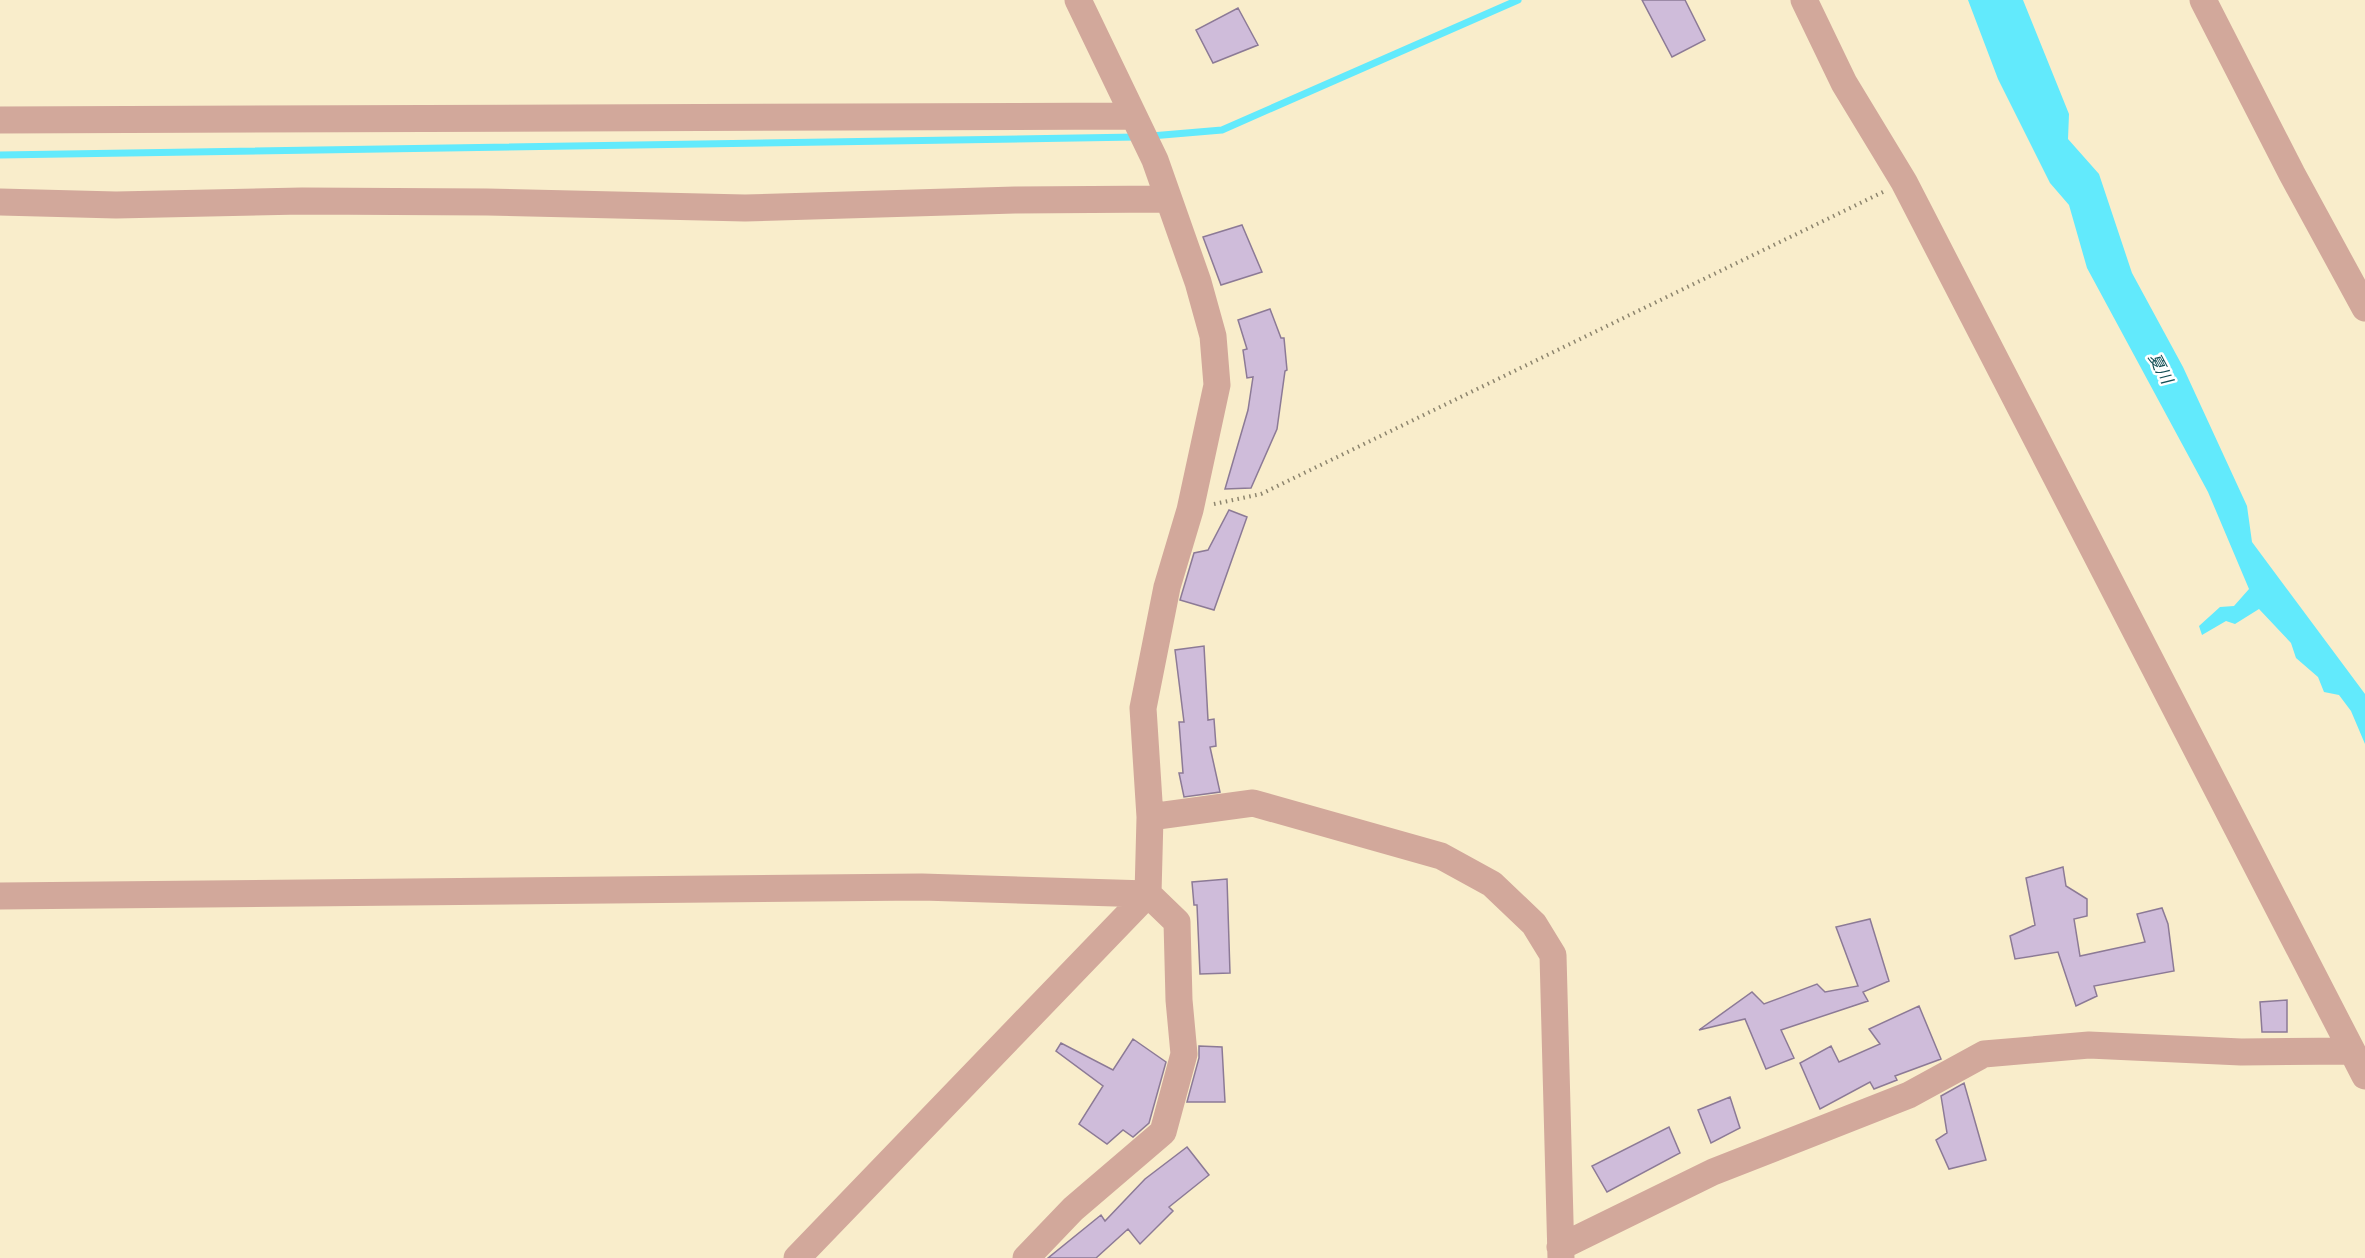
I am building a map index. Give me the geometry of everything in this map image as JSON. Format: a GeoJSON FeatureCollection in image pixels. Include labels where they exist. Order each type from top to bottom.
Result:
{"type":"FeatureCollection","features":[{"type":"Feature","properties":{"kind":"street"},"geometry":{"type":"LineString","coordinates":[[797,1258],[1148,894],[1150,817],[1143,708],[1167,587],[1190,510],[1217,386],[1213,336],[1198,282],[1150,150],[1077,0]]}},
{"type":"Feature","properties":{"kind":"street"},"geometry":{"type":"LineString","coordinates":[[1804,0],[1844,83],[1904,182],[2365,1076]]}},
{"type":"Feature","properties":{"kind":"street"},"geometry":{"type":"LineString","coordinates":[[2203,0],[2292,174],[2365,308]]}},
{"type":"Feature","properties":{"kind":"street"},"geometry":{"type":"LineString","coordinates":[[0,120],[1135,119]]}},
{"type":"Feature","properties":{"kind":"street"},"geometry":{"type":"LineString","coordinates":[[0,202],[116,205],[302,201],[476,202],[745,208],[1015,200],[1167,199]]}},
{"type":"Feature","properties":{"kind":"street"},"geometry":{"type":"LineString","coordinates":[[1150,817],[1253,802],[1441,855],[1492,884],[1534,924],[1553,955],[1560,1253],[1713,1172],[1909,1095],[1984,1054],[2089,1045],[2241,1052],[2352,1051]]}},
{"type":"Feature","properties":{"kind":"street"},"geometry":{"type":"LineString","coordinates":[[0,896],[921,887],[1148,894],[1177,922],[1179,1000],[1184,1054],[1163,1132],[1074,1209],[1026,1258]]}},
{"type":"Feature","properties":{"kind":"path"},"geometry":{"type":"LineString","coordinates":[[1190,510],[1261,494],[1904,182]]}},
{"type":"Feature","properties":{"kind":"water","name":"夏川"},"geometry":{"type":"Polygon","coordinates":[[[1968,0],[2023,0],[2069,114],[2068,139],[2099,174],[2132,273],[2183,367],[2247,506],[2252,542],[2365,694],[2365,744],[2351,711],[2339,695],[2324,692],[2318,677],[2296,658],[2291,643],[2259,609],[2235,624],[2226,621],[2202,635],[2199,626],[2220,607],[2234,606],[2249,589],[2208,492],[2087,268],[2069,205],[2050,183],[1998,79],[1968,0]]]}},
{"type":"Feature","properties":{"kind":"building"},"geometry":{"type":"Polygon","coordinates":[[[1642,0],[1685,0],[1705,40],[1672,57],[1642,0]]]}},
{"type":"Feature","properties":{"kind":"building"},"geometry":{"type":"Polygon","coordinates":[[[1238,8],[1258,45],[1213,63],[1196,30],[1238,8]]]}},
{"type":"Feature","properties":{"kind":"building"},"geometry":{"type":"Polygon","coordinates":[[[1242,225],[1262,272],[1221,285],[1203,237],[1242,225]]]}},
{"type":"Feature","properties":{"kind":"building"},"geometry":{"type":"Polygon","coordinates":[[[1270,309],[1281,338],[1284,338],[1287,370],[1285,371],[1277,429],[1251,488],[1225,489],[1248,410],[1253,377],[1247,378],[1243,350],[1247,349],[1238,320],[1270,309]]]}},
{"type":"Feature","properties":{"kind":"building"},"geometry":{"type":"Polygon","coordinates":[[[1229,510],[1247,517],[1214,610],[1180,600],[1194,553],[1208,550],[1229,510]]]}},
{"type":"Feature","properties":{"kind":"building"},"geometry":{"type":"Polygon","coordinates":[[[1204,646],[1208,720],[1214,719],[1216,746],[1210,747],[1220,792],[1184,797],[1179,773],[1183,773],[1179,722],[1184,722],[1175,650],[1204,646]]]}},
{"type":"Feature","properties":{"kind":"building"},"geometry":{"type":"Polygon","coordinates":[[[2063,867],[2066,886],[2087,899],[2087,916],[2074,919],[2080,956],[2145,942],[2137,914],[2162,908],[2168,924],[2174,971],[2094,986],[2097,996],[2076,1006],[2058,952],[2015,959],[2010,936],[2035,925],[2026,878],[2063,867]]]}},
{"type":"Feature","properties":{"kind":"building"},"geometry":{"type":"Polygon","coordinates":[[[1227,879],[1230,973],[1200,974],[1197,905],[1194,905],[1192,882],[1227,879]]]}},
{"type":"Feature","properties":{"kind":"building"},"geometry":{"type":"Polygon","coordinates":[[[1870,919],[1889,981],[1863,992],[1868,1001],[1781,1030],[1794,1058],[1766,1069],[1745,1019],[1699,1030],[1752,992],[1764,1004],[1817,984],[1825,992],[1858,986],[1836,927],[1870,919]]]}},
{"type":"Feature","properties":{"kind":"building"},"geometry":{"type":"Polygon","coordinates":[[[2287,1000],[2287,1032],[2262,1032],[2260,1002],[2287,1000]]]}},
{"type":"Feature","properties":{"kind":"building"},"geometry":{"type":"Polygon","coordinates":[[[1919,1006],[1941,1059],[1895,1076],[1897,1080],[1874,1089],[1870,1082],[1820,1109],[1800,1063],[1831,1046],[1839,1062],[1880,1044],[1869,1029],[1919,1006]]]}},
{"type":"Feature","properties":{"kind":"building"},"geometry":{"type":"Polygon","coordinates":[[[1133,1039],[1166,1062],[1149,1123],[1133,1137],[1123,1130],[1107,1144],[1079,1124],[1103,1086],[1056,1051],[1061,1043],[1113,1070],[1133,1039]]]}},
{"type":"Feature","properties":{"kind":"building"},"geometry":{"type":"Polygon","coordinates":[[[1199,1046],[1222,1047],[1225,1102],[1187,1102],[1199,1058],[1199,1046]]]}},
{"type":"Feature","properties":{"kind":"building"},"geometry":{"type":"Polygon","coordinates":[[[1964,1083],[1986,1160],[1949,1169],[1936,1140],[1947,1133],[1941,1096],[1964,1083]]]}},
{"type":"Feature","properties":{"kind":"building"},"geometry":{"type":"Polygon","coordinates":[[[1730,1097],[1740,1128],[1711,1143],[1698,1110],[1730,1097]]]}},
{"type":"Feature","properties":{"kind":"building"},"geometry":{"type":"Polygon","coordinates":[[[1669,1127],[1680,1153],[1607,1192],[1592,1166],[1669,1127]]]}},
{"type":"Feature","properties":{"kind":"building"},"geometry":{"type":"Polygon","coordinates":[[[1187,1147],[1209,1175],[1169,1207],[1173,1211],[1140,1244],[1128,1229],[1096,1258],[1048,1258],[1101,1215],[1105,1221],[1145,1179],[1187,1147]]]}},
{"type":"Feature","properties":{"kind":"waterway"},"geometry":{"type":"LineString","coordinates":[[1151,136],[1222,130],[1518,0]]}},
{"type":"Feature","properties":{"kind":"waterway"},"geometry":{"type":"LineString","coordinates":[[0,155],[1137,137]]}}]}
